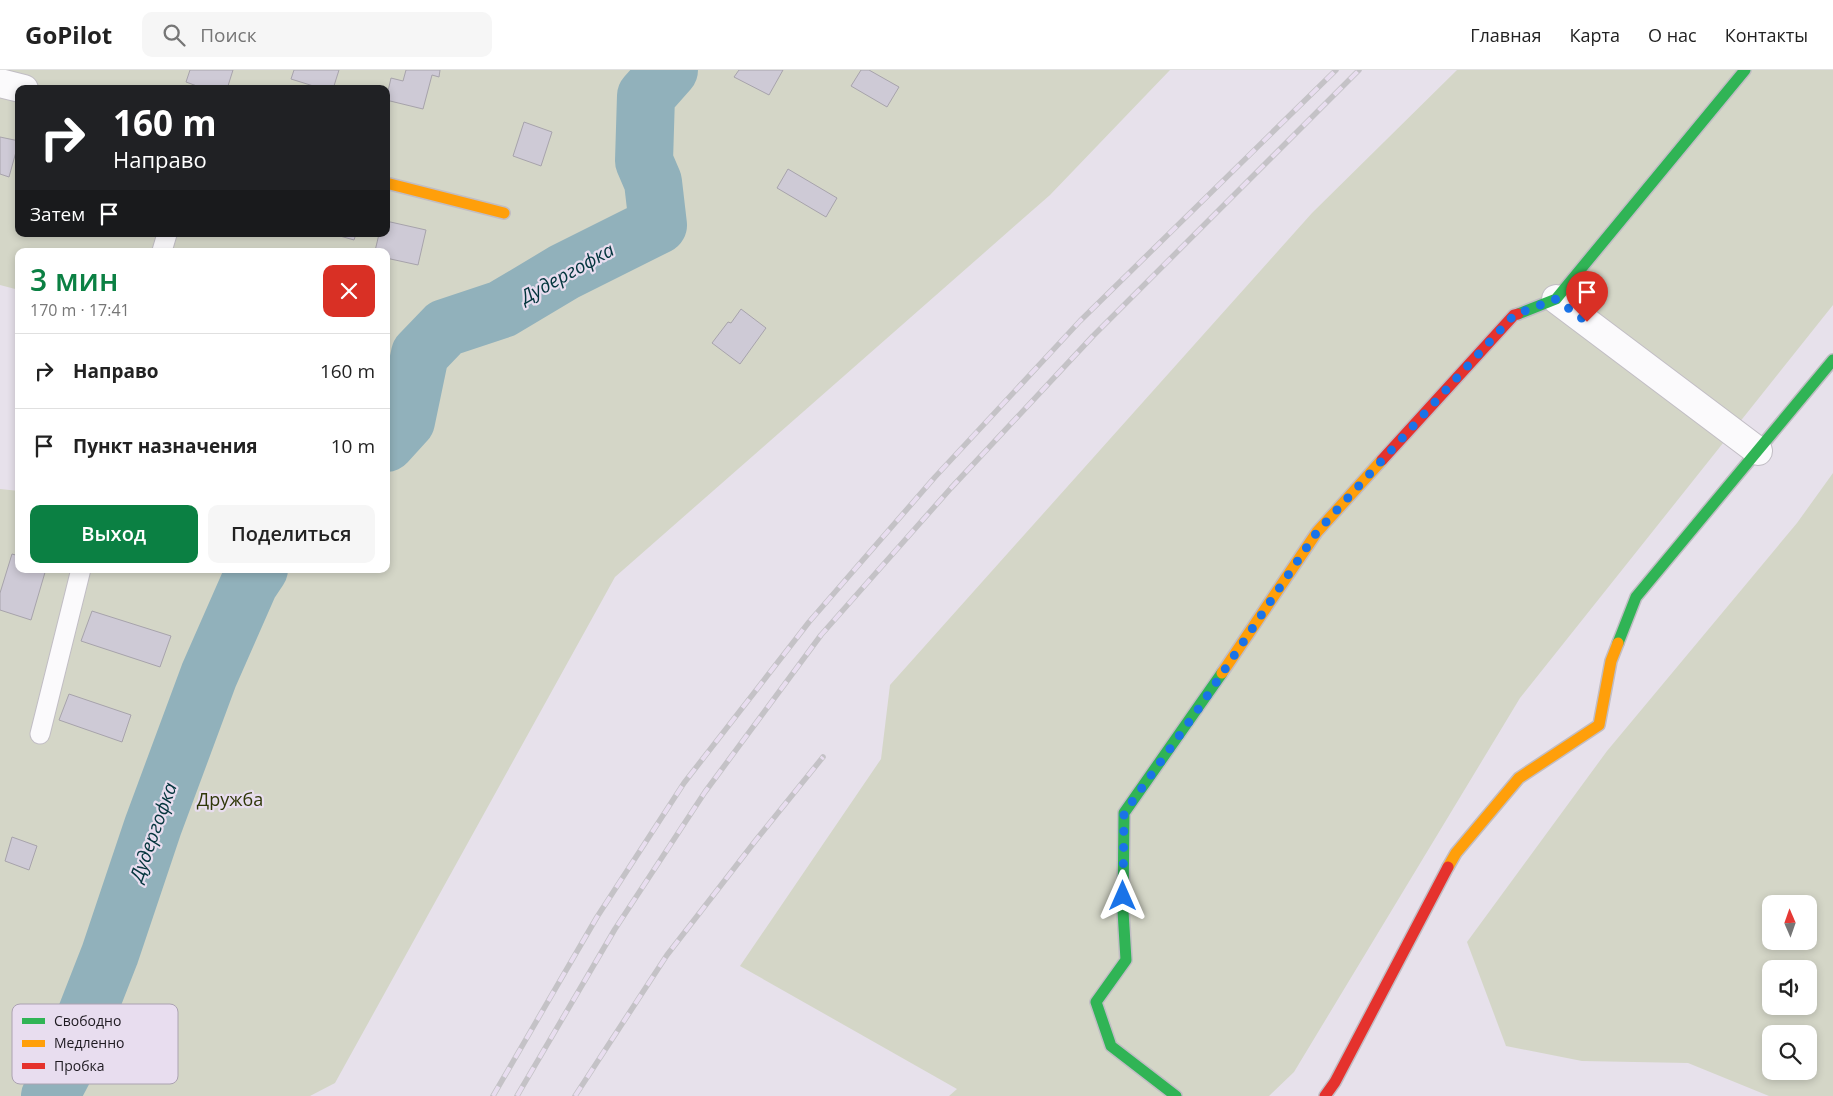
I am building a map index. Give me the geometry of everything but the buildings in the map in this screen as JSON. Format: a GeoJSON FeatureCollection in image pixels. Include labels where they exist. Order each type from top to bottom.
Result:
{"type":"FeatureCollection","features":[{"type":"Feature","properties":{"kind":"street"},"geometry":{"type":"LineString","coordinates":[[1176,1096],[1111,1046],[1096,1002],[1126,960],[1123,911],[1124,813],[1199,708],[1317,532],[1514,315],[1556,299],[1745,70]]}},
{"type":"Feature","properties":{"kind":"street"},"geometry":{"type":"LineString","coordinates":[[0,83],[15,87]]}},
{"type":"Feature","properties":{"kind":"street"},"geometry":{"type":"LineString","coordinates":[[390,183],[504,213]]}},
{"type":"Feature","properties":{"kind":"street"},"geometry":{"type":"LineString","coordinates":[[1556,299],[1758,451]]}},
{"type":"Feature","properties":{"kind":"street"},"geometry":{"type":"LineString","coordinates":[[1325,1096],[1335,1082],[1456,853],[1519,778],[1599,725],[1611,662],[1636,597],[1833,360]]}},
{"type":"Feature","properties":{"kind":"lane"},"geometry":{"type":"LineString","coordinates":[[40,734],[79,573]]}},
{"type":"Feature","properties":{"kind":"green space","name":"Дружба"},"geometry":{"type":"Polygon","coordinates":[[[0,70],[1170,70],[1050,195],[615,577],[335,1083],[310,1096],[0,1096],[0,489],[15,491],[15,573],[390,573],[390,248],[15,248],[15,289],[0,285],[0,70]]]}},
{"type":"Feature","properties":{"kind":"green space"},"geometry":{"type":"Polygon","coordinates":[[[1457,70],[1833,70],[1833,305],[1520,698],[1294,1072],[1269,1096],[949,1096],[957,1089],[740,966],[881,759],[890,685],[1312,213],[1457,70]]]}},
{"type":"Feature","properties":{"kind":"green space"},"geometry":{"type":"Polygon","coordinates":[[[1833,473],[1833,1096],[1769,1096],[1688,1063],[1582,1061],[1506,1046],[1467,942],[1607,751],[1797,523],[1833,473]]]}},
{"type":"Feature","properties":{"kind":"waterway","name":"Дудергофка"},"geometry":{"type":"LineString","coordinates":[[390,439],[406,421],[420,354],[445,328],[502,309],[564,272],[658,225],[653,182],[644,161],[646,96],[669,70]]}},
{"type":"Feature","properties":{"kind":"waterway","name":"Дудергофка"},"geometry":{"type":"LineString","coordinates":[[90,1004],[209,675],[249,584],[256,573]]}},
{"type":"Feature","properties":{"kind":"waterway","name":"Дудергофка"},"geometry":{"type":"LineString","coordinates":[[50,1096],[56,1084]]}},
{"type":"Feature","properties":{"kind":"railway"},"geometry":{"type":"LineString","coordinates":[[493,1096],[597,917],[684,783],[809,622],[935,477],[1080,321],[1336,70]]}},
{"type":"Feature","properties":{"kind":"railway"},"geometry":{"type":"LineString","coordinates":[[517,1096],[615,929],[705,792],[821,635],[951,488],[1093,336],[1359,70]]}},
{"type":"Feature","properties":{"kind":"railway"},"geometry":{"type":"LineString","coordinates":[[575,1096],[667,955],[823,757]]}},
{"type":"Feature","properties":{"kind":"traffic: fast"},"geometry":{"type":"LineString","coordinates":[[1518,314],[1556,299],[1745,70]]}},
{"type":"Feature","properties":{"kind":"traffic: fast"},"geometry":{"type":"LineString","coordinates":[[1618,643],[1636,597],[1833,360]]}},
{"type":"Feature","properties":{"kind":"traffic: fast"},"geometry":{"type":"LineString","coordinates":[[1176,1096],[1111,1046],[1096,1002],[1126,960],[1123,911],[1124,813],[1222,673]]}},
{"type":"Feature","properties":{"kind":"traffic: slow"},"geometry":{"type":"LineString","coordinates":[[390,184],[504,213]]}},
{"type":"Feature","properties":{"kind":"traffic: slow"},"geometry":{"type":"LineString","coordinates":[[1222,673],[1317,532],[1382,460]]}},
{"type":"Feature","properties":{"kind":"traffic: slow"},"geometry":{"type":"LineString","coordinates":[[1448,867],[1456,853],[1519,778],[1599,725],[1611,661],[1618,643]]}},
{"type":"Feature","properties":{"kind":"traffic: jam"},"geometry":{"type":"LineString","coordinates":[[1382,460],[1514,315],[1518,314]]}},
{"type":"Feature","properties":{"kind":"traffic: jam"},"geometry":{"type":"LineString","coordinates":[[1325,1096],[1335,1082],[1448,867]]}},
{"type":"Feature","properties":{"kind":"route"},"geometry":{"type":"LineString","coordinates":[[1123,896],[1124,813],[1199,708],[1317,532],[1514,315],[1556,299],[1587,322]]}}]}
